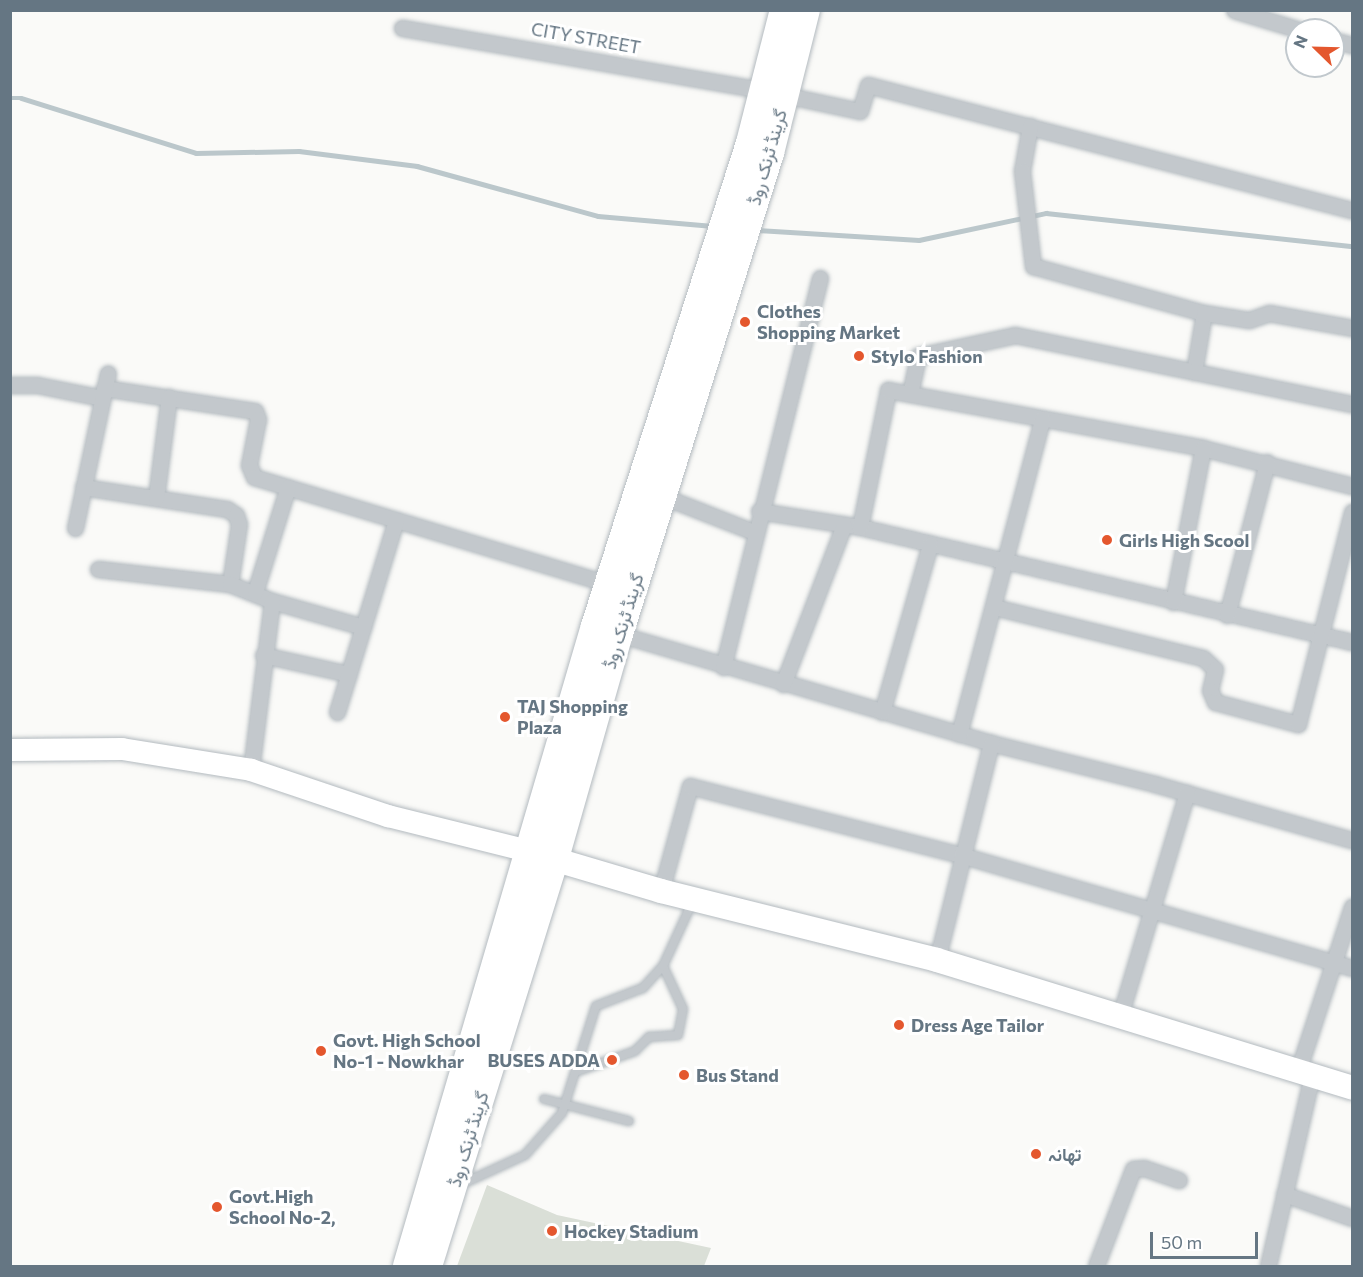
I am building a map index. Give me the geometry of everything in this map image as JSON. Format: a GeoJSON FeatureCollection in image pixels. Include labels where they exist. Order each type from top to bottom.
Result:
{"type":"FeatureCollection","features":[{"type":"Feature","properties":{"kind":"highway","name":"گرینڈ ٹرنک روڈ"},"geometry":{"type":"LineString","coordinates":[[607,630],[609,584],[699,343],[760,148],[773,92],[784,10]]}},
{"type":"Feature","properties":{"kind":"highway","name":"گرینڈ ٹرنک روڈ"},"geometry":{"type":"LineString","coordinates":[[773,92],[806,10]]}},
{"type":"Feature","properties":{"kind":"highway","name":"گرینڈ ٹرنک روڈ"},"geometry":{"type":"LineString","coordinates":[[428,1266],[453,1188],[541,855],[607,630],[662,496],[699,343]]}},
{"type":"Feature","properties":{"kind":"highway","name":"گرینڈ ٹرنک روڈ"},"geometry":{"type":"LineString","coordinates":[[407,1266],[541,855]]}},
{"type":"Feature","properties":{"kind":"main road"},"geometry":{"type":"LineString","coordinates":[[541,855],[661,891],[937,960],[1353,1088]]}},
{"type":"Feature","properties":{"kind":"street"},"geometry":{"type":"LineString","coordinates":[[1234,10],[1285,25]]}},
{"type":"Feature","properties":{"kind":"street","name":"CITY STREET"},"geometry":{"type":"LineString","coordinates":[[402,28],[773,92],[860,111],[868,85],[1030,126]]}},
{"type":"Feature","properties":{"kind":"street"},"geometry":{"type":"LineString","coordinates":[[1353,210],[1030,126],[1022,171],[1032,266],[1204,314],[1250,320],[1269,313],[1353,328]]}},
{"type":"Feature","properties":{"kind":"street"},"geometry":{"type":"LineString","coordinates":[[723,667],[759,511],[820,278]]}},
{"type":"Feature","properties":{"kind":"street"},"geometry":{"type":"LineString","coordinates":[[1194,372],[1204,314]]}},
{"type":"Feature","properties":{"kind":"street"},"geometry":{"type":"LineString","coordinates":[[910,394],[918,356],[1015,335],[1353,404]]}},
{"type":"Feature","properties":{"kind":"street"},"geometry":{"type":"LineString","coordinates":[[75,528],[108,373]]}},
{"type":"Feature","properties":{"kind":"street"},"geometry":{"type":"LineString","coordinates":[[10,385],[37,385],[103,393],[169,397],[255,411],[258,419],[249,473],[288,488],[609,584]]}},
{"type":"Feature","properties":{"kind":"street"},"geometry":{"type":"LineString","coordinates":[[860,527],[888,390],[1203,448],[1268,462],[1353,486]]}},
{"type":"Feature","properties":{"kind":"street"},"geometry":{"type":"LineString","coordinates":[[156,498],[169,397]]}},
{"type":"Feature","properties":{"kind":"street"},"geometry":{"type":"LineString","coordinates":[[959,734],[1007,563],[1042,419]]}},
{"type":"Feature","properties":{"kind":"street"},"geometry":{"type":"LineString","coordinates":[[1173,602],[1203,448]]}},
{"type":"Feature","properties":{"kind":"street"},"geometry":{"type":"LineString","coordinates":[[1227,615],[1268,462]]}},
{"type":"Feature","properties":{"kind":"street"},"geometry":{"type":"LineString","coordinates":[[83,487],[228,509],[236,514],[239,524],[230,584]]}},
{"type":"Feature","properties":{"kind":"street"},"geometry":{"type":"LineString","coordinates":[[255,592],[288,488]]}},
{"type":"Feature","properties":{"kind":"street"},"geometry":{"type":"LineString","coordinates":[[662,496],[754,532]]}},
{"type":"Feature","properties":{"kind":"street"},"geometry":{"type":"LineString","coordinates":[[759,511],[860,527],[1227,615],[1353,642]]}},
{"type":"Feature","properties":{"kind":"street"},"geometry":{"type":"LineString","coordinates":[[994,607],[1203,658],[1215,669],[1210,690],[1215,702],[1298,724],[1302,717],[1319,634],[1353,512]]}},
{"type":"Feature","properties":{"kind":"street"},"geometry":{"type":"LineString","coordinates":[[337,712],[396,520]]}},
{"type":"Feature","properties":{"kind":"street"},"geometry":{"type":"LineString","coordinates":[[783,684],[844,525]]}},
{"type":"Feature","properties":{"kind":"street"},"geometry":{"type":"LineString","coordinates":[[882,712],[930,545]]}},
{"type":"Feature","properties":{"kind":"street"},"geometry":{"type":"LineString","coordinates":[[98,569],[230,584],[255,592],[272,601],[363,627]]}},
{"type":"Feature","properties":{"kind":"street"},"geometry":{"type":"LineString","coordinates":[[250,770],[263,655],[272,601]]}},
{"type":"Feature","properties":{"kind":"street"},"geometry":{"type":"LineString","coordinates":[[607,630],[723,667],[959,734],[1187,793],[1353,840]]}},
{"type":"Feature","properties":{"kind":"street"},"geometry":{"type":"LineString","coordinates":[[263,655],[349,674]]}},
{"type":"Feature","properties":{"kind":"street"},"geometry":{"type":"LineString","coordinates":[[937,960],[961,855],[991,743]]}},
{"type":"Feature","properties":{"kind":"street"},"geometry":{"type":"LineString","coordinates":[[10,750],[122,749],[250,770],[388,816],[541,855]]}},
{"type":"Feature","properties":{"kind":"street"},"geometry":{"type":"LineString","coordinates":[[661,891],[690,786],[961,855],[1353,968]]}},
{"type":"Feature","properties":{"kind":"street"},"geometry":{"type":"LineString","coordinates":[[1120,1016],[1187,793]]}},
{"type":"Feature","properties":{"kind":"street"},"geometry":{"type":"LineString","coordinates":[[1268,1266],[1284,1194],[1305,1073],[1334,962],[1353,907]]}},
{"type":"Feature","properties":{"kind":"street"},"geometry":{"type":"LineString","coordinates":[[1096,1266],[1133,1169],[1144,1168],[1179,1180]]}},
{"type":"Feature","properties":{"kind":"street"},"geometry":{"type":"LineString","coordinates":[[1284,1194],[1353,1218]]}},
{"type":"Feature","properties":{"kind":"lane"},"geometry":{"type":"LineString","coordinates":[[453,1188],[525,1155],[565,1107],[578,1071],[596,1006],[643,988],[663,966],[695,898]]}},
{"type":"Feature","properties":{"kind":"lane"},"geometry":{"type":"LineString","coordinates":[[578,1071],[634,1051],[649,1037],[678,1035],[683,1009],[663,966]]}},
{"type":"Feature","properties":{"kind":"lane"},"geometry":{"type":"LineString","coordinates":[[543,1099],[565,1107],[629,1121]]}},
{"type":"Feature","properties":{"kind":"shaded area","name":"Hockey Stadium"},"geometry":{"type":"Polygon","coordinates":[[[487,1185],[557,1215],[711,1248],[704,1266],[457,1266],[487,1185]]]}},
{"type":"Feature","properties":{"kind":"waterway"},"geometry":{"type":"LineString","coordinates":[[10,98],[21,98],[196,153],[299,151],[417,166],[598,216],[713,226]]}},
{"type":"Feature","properties":{"kind":"waterway"},"geometry":{"type":"LineString","coordinates":[[757,230],[919,240],[1046,213],[1352,246]]}},
{"type":"Feature","properties":{"kind":"place","name":"Clothes Shopping Market"},"geometry":{"type":"Point","coordinates":[745,322]}},
{"type":"Feature","properties":{"kind":"place","name":"Stylo Fashion"},"geometry":{"type":"Point","coordinates":[859,356]}},
{"type":"Feature","properties":{"kind":"place","name":"Girls High Scool"},"geometry":{"type":"Point","coordinates":[1107,540]}},
{"type":"Feature","properties":{"kind":"place","name":"TAJ Shopping Plaza"},"geometry":{"type":"Point","coordinates":[505,717]}},
{"type":"Feature","properties":{"kind":"place","name":"Dress Age Tailor"},"geometry":{"type":"Point","coordinates":[899,1025]}},
{"type":"Feature","properties":{"kind":"place","name":"Govt. High School No-1 - Nowkhar"},"geometry":{"type":"Point","coordinates":[321,1051]}},
{"type":"Feature","properties":{"kind":"place","name":"BUSES ADDA"},"geometry":{"type":"Point","coordinates":[612,1060]}},
{"type":"Feature","properties":{"kind":"place","name":"Bus Stand"},"geometry":{"type":"Point","coordinates":[684,1075]}},
{"type":"Feature","properties":{"kind":"place","name":"تھانہ"},"geometry":{"type":"Point","coordinates":[1036,1154]}},
{"type":"Feature","properties":{"kind":"place","name":"Govt.High School No-2,"},"geometry":{"type":"Point","coordinates":[217,1207]}},
{"type":"Feature","properties":{"kind":"place","name":"Hockey Stadium"},"geometry":{"type":"Point","coordinates":[552,1231]}}]}
